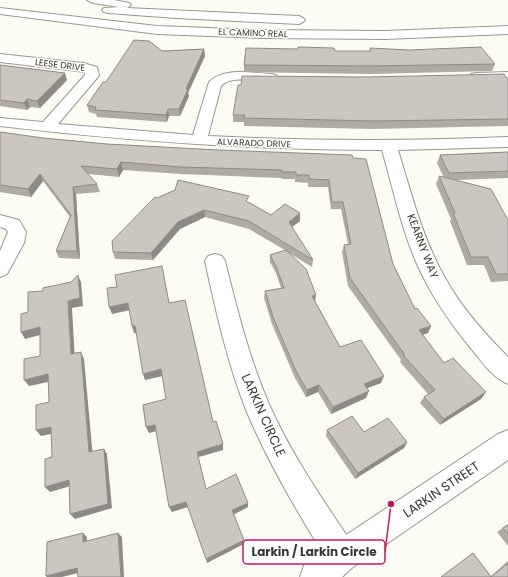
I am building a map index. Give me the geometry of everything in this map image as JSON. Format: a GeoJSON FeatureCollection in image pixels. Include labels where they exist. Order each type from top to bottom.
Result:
{"type":"FeatureCollection","features":[{"type":"Feature","properties":{"kind":"main road"},"geometry":{"type":"LineString","coordinates":[[93,0],[172,11],[242,18]]}},
{"type":"Feature","properties":{"kind":"main road","name":"EL CAMINO REAL"},"geometry":{"type":"LineString","coordinates":[[84,8],[242,18],[307,20]]}},
{"type":"Feature","properties":{"kind":"main road","name":"EL CAMINO REAL"},"geometry":{"type":"LineString","coordinates":[[0,11],[157,30],[262,34],[385,35],[508,30]]}},
{"type":"Feature","properties":{"kind":"main road"},"geometry":{"type":"LineString","coordinates":[[0,20],[52,25],[157,30]]}},
{"type":"Feature","properties":{"kind":"main road","name":"LARKIN STREET"},"geometry":{"type":"LineString","coordinates":[[316,577],[342,556],[508,444]]}},
{"type":"Feature","properties":{"kind":"street","name":"LEESE DRIVE"},"geometry":{"type":"LineString","coordinates":[[0,58],[83,67],[92,70],[90,78],[46,128]]}},
{"type":"Feature","properties":{"kind":"street"},"geometry":{"type":"LineString","coordinates":[[462,77],[508,76]]}},
{"type":"Feature","properties":{"kind":"street"},"geometry":{"type":"LineString","coordinates":[[199,140],[214,85],[218,81],[229,77],[282,79]]}},
{"type":"Feature","properties":{"kind":"street","name":"ALVARADO DRIVE"},"geometry":{"type":"LineString","coordinates":[[0,122],[46,128],[264,144],[388,145],[508,142]]}},
{"type":"Feature","properties":{"kind":"street","name":"KEARNY WAY"},"geometry":{"type":"LineString","coordinates":[[388,145],[421,247],[435,278],[452,308],[462,322],[508,373]]}},
{"type":"Feature","properties":{"kind":"street"},"geometry":{"type":"LineString","coordinates":[[0,221],[12,224],[17,232],[14,243],[0,270]]}},
{"type":"Feature","properties":{"kind":"street","name":"LARKIN CIRCLE"},"geometry":{"type":"LineString","coordinates":[[215,261],[236,346],[260,410],[289,469],[342,556]]}},
{"type":"Feature","properties":{"kind":"building"},"geometry":{"type":"Polygon","coordinates":[[[134,40],[149,41],[162,51],[204,49],[186,89],[188,89],[179,109],[168,109],[166,115],[95,110],[96,107],[87,105],[103,82],[106,82],[134,40]]]}},
{"type":"Feature","properties":{"kind":"building"},"geometry":{"type":"Polygon","coordinates":[[[298,47],[334,48],[335,51],[371,51],[370,48],[409,50],[481,47],[495,64],[370,66],[244,65],[246,48],[298,49],[298,47]]]}},
{"type":"Feature","properties":{"kind":"building"},"geometry":{"type":"Polygon","coordinates":[[[0,65],[65,73],[37,101],[27,99],[24,103],[0,100],[0,65]]]}},
{"type":"Feature","properties":{"kind":"building"},"geometry":{"type":"Polygon","coordinates":[[[504,74],[508,79],[508,119],[373,121],[244,118],[245,115],[233,115],[238,85],[241,85],[242,76],[370,77],[504,74]]]}},
{"type":"Feature","properties":{"kind":"building"},"geometry":{"type":"Polygon","coordinates":[[[0,132],[107,144],[352,155],[353,158],[366,159],[393,264],[415,309],[417,308],[431,326],[419,330],[444,363],[453,358],[486,392],[444,419],[424,397],[435,390],[403,355],[405,355],[350,278],[344,245],[351,244],[343,202],[332,202],[329,180],[309,179],[309,175],[296,175],[296,172],[282,172],[282,170],[180,167],[121,162],[117,169],[81,166],[97,184],[73,187],[77,251],[56,251],[71,215],[40,174],[28,189],[0,185],[0,132]]]}},
{"type":"Feature","properties":{"kind":"building"},"geometry":{"type":"Polygon","coordinates":[[[508,152],[508,171],[449,173],[440,155],[508,152]]]}},
{"type":"Feature","properties":{"kind":"building"},"geometry":{"type":"Polygon","coordinates":[[[439,176],[491,189],[508,220],[508,274],[496,274],[488,257],[471,257],[453,213],[455,213],[439,176]]]}},
{"type":"Feature","properties":{"kind":"building"},"geometry":{"type":"Polygon","coordinates":[[[178,180],[249,196],[246,201],[271,215],[285,204],[300,213],[289,222],[313,260],[249,221],[204,210],[178,222],[151,253],[113,252],[112,241],[155,197],[157,198],[175,190],[178,180]]]}},
{"type":"Feature","properties":{"kind":"building"},"geometry":{"type":"Polygon","coordinates":[[[286,250],[306,269],[316,295],[312,296],[340,347],[361,340],[384,376],[364,384],[369,391],[333,407],[319,385],[307,390],[296,371],[273,317],[265,291],[284,288],[276,266],[270,255],[286,250]]]}},
{"type":"Feature","properties":{"kind":"building"},"geometry":{"type":"Polygon","coordinates":[[[162,266],[169,303],[185,300],[213,422],[216,421],[223,444],[197,452],[206,489],[236,474],[248,503],[232,510],[244,540],[206,559],[186,502],[169,507],[155,425],[146,427],[143,405],[166,399],[161,369],[143,374],[135,326],[132,326],[128,303],[109,307],[107,288],[117,287],[115,275],[162,266]]]}},
{"type":"Feature","properties":{"kind":"building"},"geometry":{"type":"Polygon","coordinates":[[[78,275],[80,298],[68,301],[71,354],[81,352],[89,452],[104,449],[108,504],[70,514],[69,480],[45,487],[45,459],[52,457],[51,427],[36,430],[36,405],[49,402],[48,374],[24,380],[24,359],[40,356],[40,327],[21,332],[21,314],[28,312],[28,292],[43,291],[43,288],[71,282],[78,275]]]}},
{"type":"Feature","properties":{"kind":"building"},"geometry":{"type":"Polygon","coordinates":[[[352,416],[364,432],[388,418],[407,442],[358,473],[327,430],[352,416]]]}},
{"type":"Feature","properties":{"kind":"building"},"geometry":{"type":"Polygon","coordinates":[[[508,525],[508,534],[503,528],[508,525]]]}},
{"type":"Feature","properties":{"kind":"building"},"geometry":{"type":"Polygon","coordinates":[[[83,533],[83,542],[118,533],[121,577],[78,577],[77,568],[46,576],[47,542],[83,533]]]}},
{"type":"Feature","properties":{"kind":"building"},"geometry":{"type":"Polygon","coordinates":[[[473,553],[491,577],[441,577],[473,553]]]}},
{"type":"Feature","properties":{"kind":"building"},"geometry":{"type":"Polygon","coordinates":[[[508,563],[508,577],[491,577],[508,563]]]}},
{"type":"Feature","properties":{"kind":"place","name":"Larkin / Larkin Circle"},"geometry":{"type":"Point","coordinates":[391,504]}}]}
